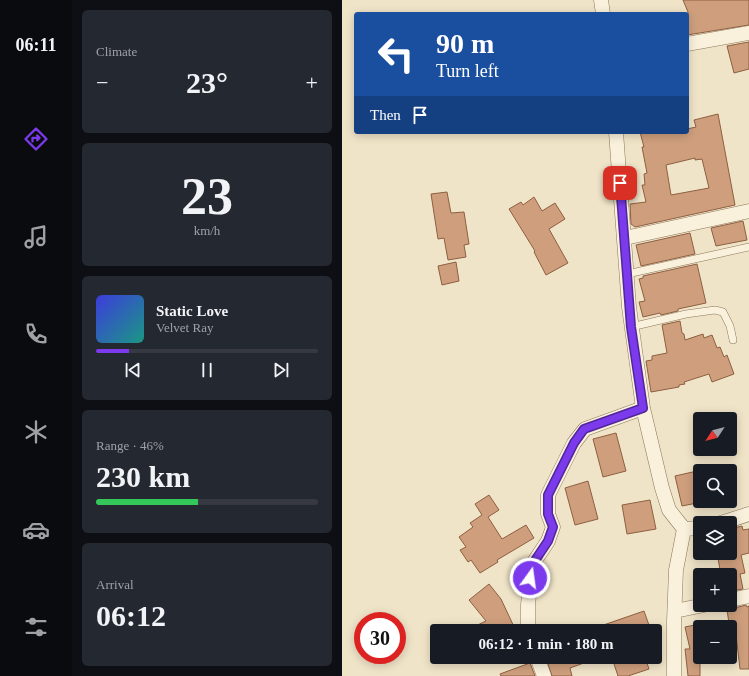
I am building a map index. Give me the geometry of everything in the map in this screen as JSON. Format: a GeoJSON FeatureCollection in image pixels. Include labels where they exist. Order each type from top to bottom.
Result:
{"type":"FeatureCollection","features":[{"type":"Feature","properties":{"kind":"street"},"geometry":{"type":"LineString","coordinates":[[601,0],[604,12]]}},
{"type":"Feature","properties":{"kind":"street"},"geometry":{"type":"LineString","coordinates":[[689,44],[749,33]]}},
{"type":"Feature","properties":{"kind":"street"},"geometry":{"type":"LineString","coordinates":[[616,134],[631,327],[643,408],[666,502],[669,510],[684,529],[676,570],[674,676]]}},
{"type":"Feature","properties":{"kind":"street"},"geometry":{"type":"LineString","coordinates":[[625,238],[749,211]]}},
{"type":"Feature","properties":{"kind":"street"},"geometry":{"type":"LineString","coordinates":[[528,624],[528,605],[532,565],[548,541],[553,527],[548,514],[548,495],[574,443],[584,429],[643,408]]}},
{"type":"Feature","properties":{"kind":"street"},"geometry":{"type":"LineString","coordinates":[[737,518],[749,514]]}},
{"type":"Feature","properties":{"kind":"street"},"geometry":{"type":"LineString","coordinates":[[684,529],[693,528]]}},
{"type":"Feature","properties":{"kind":"street"},"geometry":{"type":"LineString","coordinates":[[737,599],[749,596]]}},
{"type":"Feature","properties":{"kind":"street"},"geometry":{"type":"LineString","coordinates":[[675,611],[693,607]]}},
{"type":"Feature","properties":{"kind":"street"},"geometry":{"type":"LineString","coordinates":[[540,664],[544,676]]}},
{"type":"Feature","properties":{"kind":"lane"},"geometry":{"type":"LineString","coordinates":[[627,274],[749,247]]}},
{"type":"Feature","properties":{"kind":"lane"},"geometry":{"type":"LineString","coordinates":[[631,327],[686,314],[715,310],[723,312],[730,326],[733,340]]}},
{"type":"Feature","properties":{"kind":"building"},"geometry":{"type":"Polygon","coordinates":[[[683,0],[749,0],[749,25],[689,35],[688,12],[683,0]]]}},
{"type":"Feature","properties":{"kind":"building"},"geometry":{"type":"Polygon","coordinates":[[[749,42],[749,69],[734,73],[727,46],[749,42]]]}},
{"type":"Feature","properties":{"kind":"building"},"geometry":{"type":"Polygon","coordinates":[[[718,114],[735,205],[635,227],[631,224],[630,204],[646,202],[642,185],[645,185],[644,174],[647,173],[642,147],[644,147],[641,134],[689,134],[689,129],[696,127],[694,120],[718,114]],[[695,158],[666,165],[671,195],[709,188],[702,159],[695,160],[695,158]]]}},
{"type":"Feature","properties":{"kind":"building"},"geometry":{"type":"Polygon","coordinates":[[[447,192],[451,213],[464,212],[469,244],[464,245],[466,257],[448,260],[444,238],[438,239],[431,194],[447,192]]]}},
{"type":"Feature","properties":{"kind":"building"},"geometry":{"type":"Polygon","coordinates":[[[534,197],[542,211],[555,203],[565,219],[549,229],[568,263],[546,275],[534,252],[535,251],[509,209],[521,202],[523,205],[534,197]]]}},
{"type":"Feature","properties":{"kind":"building"},"geometry":{"type":"Polygon","coordinates":[[[743,221],[747,240],[716,246],[711,228],[743,221]]]}},
{"type":"Feature","properties":{"kind":"building"},"geometry":{"type":"Polygon","coordinates":[[[690,233],[695,254],[641,266],[636,245],[690,233]]]}},
{"type":"Feature","properties":{"kind":"building"},"geometry":{"type":"Polygon","coordinates":[[[456,262],[459,281],[442,285],[438,266],[456,262]]]}},
{"type":"Feature","properties":{"kind":"building"},"geometry":{"type":"Polygon","coordinates":[[[697,264],[706,303],[678,309],[678,311],[661,315],[660,313],[643,317],[639,302],[645,301],[639,279],[643,278],[643,276],[697,264]]]}},
{"type":"Feature","properties":{"kind":"building"},"geometry":{"type":"Polygon","coordinates":[[[680,321],[685,340],[703,334],[704,338],[712,335],[717,348],[720,347],[724,357],[727,355],[734,374],[712,382],[709,374],[684,382],[685,384],[679,385],[679,387],[651,392],[646,361],[652,360],[652,356],[667,353],[662,325],[680,321]]]}},
{"type":"Feature","properties":{"kind":"building"},"geometry":{"type":"Polygon","coordinates":[[[616,433],[626,471],[603,477],[593,439],[616,433]]]}},
{"type":"Feature","properties":{"kind":"building"},"geometry":{"type":"Polygon","coordinates":[[[693,472],[693,504],[682,506],[675,476],[693,472]]]}},
{"type":"Feature","properties":{"kind":"building"},"geometry":{"type":"Polygon","coordinates":[[[588,481],[598,519],[575,525],[565,488],[588,481]]]}},
{"type":"Feature","properties":{"kind":"building"},"geometry":{"type":"Polygon","coordinates":[[[489,495],[499,510],[488,517],[502,539],[526,525],[534,538],[497,560],[498,562],[480,573],[471,560],[468,562],[460,550],[466,547],[459,537],[473,527],[470,523],[482,515],[475,504],[489,495]]]}},
{"type":"Feature","properties":{"kind":"building"},"geometry":{"type":"Polygon","coordinates":[[[650,500],[656,529],[627,534],[622,505],[650,500]]]}},
{"type":"Feature","properties":{"kind":"building"},"geometry":{"type":"Polygon","coordinates":[[[742,526],[743,530],[749,529],[749,553],[741,555],[745,573],[740,574],[743,589],[737,590],[737,568],[720,568],[718,560],[737,560],[737,527],[742,526]]]}},
{"type":"Feature","properties":{"kind":"building"},"geometry":{"type":"Polygon","coordinates":[[[489,584],[501,599],[513,624],[480,624],[486,621],[469,600],[489,584]]]}},
{"type":"Feature","properties":{"kind":"building"},"geometry":{"type":"Polygon","coordinates":[[[746,605],[747,607],[749,606],[749,669],[740,669],[737,644],[737,620],[729,620],[727,612],[737,612],[737,607],[746,605]]]}},
{"type":"Feature","properties":{"kind":"building"},"geometry":{"type":"Polygon","coordinates":[[[644,611],[649,624],[606,624],[644,611]]]}},
{"type":"Feature","properties":{"kind":"building"},"geometry":{"type":"Polygon","coordinates":[[[693,625],[693,664],[700,664],[700,676],[688,676],[685,649],[690,649],[685,627],[693,625]]]}},
{"type":"Feature","properties":{"kind":"building"},"geometry":{"type":"Polygon","coordinates":[[[530,664],[535,676],[501,676],[500,674],[530,664]]]}},
{"type":"Feature","properties":{"kind":"building"},"geometry":{"type":"Polygon","coordinates":[[[548,664],[581,664],[570,668],[572,676],[552,676],[548,664]]]}},
{"type":"Feature","properties":{"kind":"building"},"geometry":{"type":"Polygon","coordinates":[[[614,664],[647,664],[649,669],[628,676],[618,676],[614,664]]]}},
{"type":"Feature","properties":{"kind":"route"},"geometry":{"type":"LineString","coordinates":[[530,578],[532,565],[548,541],[553,527],[548,514],[548,495],[574,443],[584,429],[643,408],[631,327],[620,183]]}}]}
